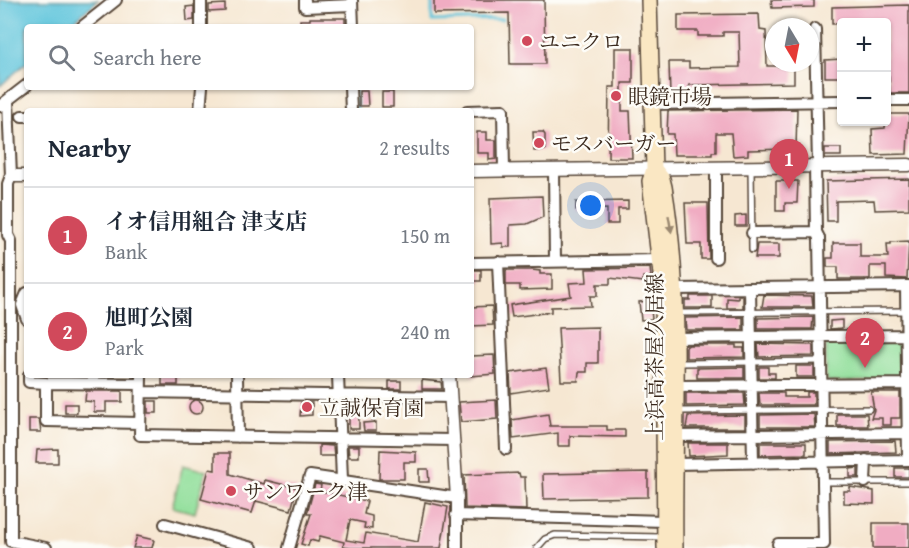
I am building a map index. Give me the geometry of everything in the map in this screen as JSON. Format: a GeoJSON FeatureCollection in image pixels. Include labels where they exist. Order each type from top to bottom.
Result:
{"type":"FeatureCollection","features":[{"type":"Feature","properties":{"kind":"main road","name":"上浜高茶屋久居線"},"geometry":{"type":"LineString","coordinates":[[649,0],[654,169],[650,181],[661,260],[664,521],[668,544]]}},
{"type":"Feature","properties":{"kind":"main road","name":"上浜高茶屋久居線"},"geometry":{"type":"LineString","coordinates":[[654,169],[662,179],[664,187],[673,239],[675,289],[676,436],[668,544]]}},
{"type":"Feature","properties":{"kind":"street"},"geometry":{"type":"LineString","coordinates":[[86,24],[116,0]]}},
{"type":"Feature","properties":{"kind":"street"},"geometry":{"type":"LineString","coordinates":[[201,0],[201,24]]}},
{"type":"Feature","properties":{"kind":"street"},"geometry":{"type":"LineString","coordinates":[[305,0],[305,7],[352,3],[353,24]]}},
{"type":"Feature","properties":{"kind":"street"},"geometry":{"type":"LineString","coordinates":[[778,544],[824,544],[819,238],[816,232],[816,72]]}},
{"type":"Feature","properties":{"kind":"street"},"geometry":{"type":"LineString","coordinates":[[24,87],[4,104],[11,176],[4,209],[11,241],[5,343],[11,541],[46,548]]}},
{"type":"Feature","properties":{"kind":"street"},"geometry":{"type":"LineString","coordinates":[[200,108],[202,90]]}},
{"type":"Feature","properties":{"kind":"street"},"geometry":{"type":"LineString","coordinates":[[350,90],[351,108]]}},
{"type":"Feature","properties":{"kind":"street"},"geometry":{"type":"LineString","coordinates":[[891,100],[909,100]]}},
{"type":"Feature","properties":{"kind":"street"},"geometry":{"type":"LineString","coordinates":[[652,104],[837,101]]}},
{"type":"Feature","properties":{"kind":"street"},"geometry":{"type":"LineString","coordinates":[[474,111],[503,110],[504,171]]}},
{"type":"Feature","properties":{"kind":"street"},"geometry":{"type":"LineString","coordinates":[[474,171],[909,165]]}},
{"type":"Feature","properties":{"kind":"street"},"geometry":{"type":"LineString","coordinates":[[716,168],[716,258]]}},
{"type":"Feature","properties":{"kind":"street"},"geometry":{"type":"LineString","coordinates":[[554,170],[555,261]]}},
{"type":"Feature","properties":{"kind":"street"},"geometry":{"type":"LineString","coordinates":[[11,176],[24,176]]}},
{"type":"Feature","properties":{"kind":"street"},"geometry":{"type":"LineString","coordinates":[[752,233],[816,232]]}},
{"type":"Feature","properties":{"kind":"street"},"geometry":{"type":"LineString","coordinates":[[474,263],[661,260]]}},
{"type":"Feature","properties":{"kind":"street"},"geometry":{"type":"LineString","coordinates":[[498,262],[506,449]]}},
{"type":"Feature","properties":{"kind":"street"},"geometry":{"type":"LineString","coordinates":[[675,289],[907,286],[908,335],[908,460],[675,464]]}},
{"type":"Feature","properties":{"kind":"street"},"geometry":{"type":"LineString","coordinates":[[750,288],[753,463]]}},
{"type":"Feature","properties":{"kind":"street"},"geometry":{"type":"LineString","coordinates":[[24,300],[22,305],[24,311]]}},
{"type":"Feature","properties":{"kind":"street"},"geometry":{"type":"LineString","coordinates":[[9,304],[22,305]]}},
{"type":"Feature","properties":{"kind":"street"},"geometry":{"type":"LineString","coordinates":[[676,338],[908,335]]}},
{"type":"Feature","properties":{"kind":"street"},"geometry":{"type":"LineString","coordinates":[[29,378],[29,382],[141,384],[238,393],[450,397]]}},
{"type":"Feature","properties":{"kind":"street"},"geometry":{"type":"LineString","coordinates":[[237,378],[238,437]]}},
{"type":"Feature","properties":{"kind":"street"},"geometry":{"type":"LineString","coordinates":[[338,378],[342,480]]}},
{"type":"Feature","properties":{"kind":"street"},"geometry":{"type":"LineString","coordinates":[[449,378],[457,498],[457,548]]}},
{"type":"Feature","properties":{"kind":"street"},"geometry":{"type":"LineString","coordinates":[[46,383],[46,421],[140,423]]}},
{"type":"Feature","properties":{"kind":"street"},"geometry":{"type":"LineString","coordinates":[[141,384],[140,435],[453,440]]}},
{"type":"Feature","properties":{"kind":"street"},"geometry":{"type":"LineString","coordinates":[[676,386],[908,384]]}},
{"type":"Feature","properties":{"kind":"street"},"geometry":{"type":"LineString","coordinates":[[676,436],[908,433]]}},
{"type":"Feature","properties":{"kind":"street"},"geometry":{"type":"LineString","coordinates":[[865,482],[866,460]]}},
{"type":"Feature","properties":{"kind":"street"},"geometry":{"type":"LineString","coordinates":[[289,548],[310,476],[457,498]]}},
{"type":"Feature","properties":{"kind":"street"},"geometry":{"type":"LineString","coordinates":[[456,515],[664,521]]}},
{"type":"Feature","properties":{"kind":"street"},"geometry":{"type":"LineString","coordinates":[[165,524],[252,548]]}},
{"type":"Feature","properties":{"kind":"lane"},"geometry":{"type":"LineString","coordinates":[[751,167],[752,250]]}},
{"type":"Feature","properties":{"kind":"lane"},"geometry":{"type":"LineString","coordinates":[[681,313],[907,311]]}},
{"type":"Feature","properties":{"kind":"lane"},"geometry":{"type":"LineString","coordinates":[[682,363],[821,361]]}},
{"type":"Feature","properties":{"kind":"lane"},"geometry":{"type":"LineString","coordinates":[[681,411],[869,409]]}},
{"type":"Feature","properties":{"kind":"lane"},"geometry":{"type":"LineString","coordinates":[[823,482],[909,482]]}},
{"type":"Feature","properties":{"kind":"lane"},"geometry":{"type":"LineString","coordinates":[[537,548],[545,539],[555,535],[668,544]]}},
{"type":"Feature","properties":{"kind":"green space"},"geometry":{"type":"Polygon","coordinates":[[[904,338],[904,380],[829,382],[826,378],[826,342],[829,339],[904,338]]]}},
{"type":"Feature","properties":{"kind":"green space"},"geometry":{"type":"Polygon","coordinates":[[[183,465],[206,471],[195,513],[172,507],[183,465]]]}},
{"type":"Feature","properties":{"kind":"water"},"geometry":{"type":"Polygon","coordinates":[[[0,0],[98,0],[70,24],[24,24],[24,65],[0,86],[0,0]]]}},
{"type":"Feature","properties":{"kind":"building"},"geometry":{"type":"Polygon","coordinates":[[[434,0],[544,0],[545,64],[510,64],[509,13],[434,14],[434,0]]]}},
{"type":"Feature","properties":{"kind":"building"},"geometry":{"type":"Polygon","coordinates":[[[771,0],[814,0],[814,7],[772,8],[771,0]]]}},
{"type":"Feature","properties":{"kind":"building"},"geometry":{"type":"Polygon","coordinates":[[[225,4],[225,11],[209,12],[209,5],[225,4]]]}},
{"type":"Feature","properties":{"kind":"building"},"geometry":{"type":"Polygon","coordinates":[[[909,5],[909,93],[891,93],[891,18],[837,18],[837,24],[832,24],[832,7],[909,5]]]}},
{"type":"Feature","properties":{"kind":"building"},"geometry":{"type":"Polygon","coordinates":[[[194,6],[194,20],[187,21],[186,7],[194,6]]]}},
{"type":"Feature","properties":{"kind":"building"},"geometry":{"type":"Polygon","coordinates":[[[759,14],[760,30],[765,31],[765,72],[794,72],[794,83],[689,85],[689,96],[670,96],[669,62],[689,62],[689,68],[740,67],[739,32],[723,32],[723,36],[698,36],[698,31],[678,31],[678,15],[759,14]]]}},
{"type":"Feature","properties":{"kind":"building"},"geometry":{"type":"Polygon","coordinates":[[[310,18],[345,18],[345,24],[300,24],[300,20],[310,20],[310,18]]]}},
{"type":"Feature","properties":{"kind":"building"},"geometry":{"type":"Polygon","coordinates":[[[615,48],[633,48],[633,83],[622,83],[622,111],[630,111],[632,158],[608,158],[609,87],[615,87],[615,48]]]}},
{"type":"Feature","properties":{"kind":"building"},"geometry":{"type":"Polygon","coordinates":[[[837,59],[837,77],[825,77],[825,60],[837,59]]]}},
{"type":"Feature","properties":{"kind":"building"},"geometry":{"type":"Polygon","coordinates":[[[359,91],[367,91],[368,106],[359,106],[359,91]]]}},
{"type":"Feature","properties":{"kind":"building"},"geometry":{"type":"Polygon","coordinates":[[[382,92],[393,92],[393,107],[382,107],[382,92]]]}},
{"type":"Feature","properties":{"kind":"building"},"geometry":{"type":"Polygon","coordinates":[[[797,109],[796,149],[748,150],[748,155],[733,156],[731,133],[716,133],[716,152],[712,152],[712,155],[674,155],[673,134],[667,134],[668,111],[797,109]]]}},
{"type":"Feature","properties":{"kind":"building"},"geometry":{"type":"Polygon","coordinates":[[[891,114],[909,114],[907,154],[873,155],[872,129],[885,128],[885,126],[891,126],[891,114]]]}},
{"type":"Feature","properties":{"kind":"building"},"geometry":{"type":"Polygon","coordinates":[[[477,132],[487,132],[487,140],[496,140],[496,159],[489,160],[489,153],[477,153],[477,132]]]}},
{"type":"Feature","properties":{"kind":"building","name":"モスバーガー"},"geometry":{"type":"Polygon","coordinates":[[[533,132],[543,132],[545,135],[545,150],[534,151],[533,132]]]}},
{"type":"Feature","properties":{"kind":"building"},"geometry":{"type":"Polygon","coordinates":[[[825,148],[841,148],[841,156],[825,156],[825,148]]]}},
{"type":"Feature","properties":{"kind":"building"},"geometry":{"type":"Polygon","coordinates":[[[909,179],[909,209],[875,210],[874,200],[836,201],[836,221],[827,221],[826,181],[909,179]]]}},
{"type":"Feature","properties":{"kind":"building"},"geometry":{"type":"Polygon","coordinates":[[[776,181],[798,181],[797,203],[785,203],[785,211],[776,211],[776,181]]]}},
{"type":"Feature","properties":{"kind":"building"},"geometry":{"type":"Polygon","coordinates":[[[542,196],[543,217],[527,224],[510,225],[510,247],[503,247],[503,243],[491,244],[490,198],[542,196]]]}},
{"type":"Feature","properties":{"kind":"building"},"geometry":{"type":"Polygon","coordinates":[[[628,201],[628,209],[618,209],[618,224],[607,224],[607,209],[576,210],[576,202],[628,201]]]}},
{"type":"Feature","properties":{"kind":"building"},"geometry":{"type":"Polygon","coordinates":[[[685,203],[708,203],[709,259],[701,259],[701,244],[687,244],[685,203]]]}},
{"type":"Feature","properties":{"kind":"building"},"geometry":{"type":"Polygon","coordinates":[[[746,215],[746,226],[735,226],[735,216],[746,215]]]}},
{"type":"Feature","properties":{"kind":"building"},"geometry":{"type":"Polygon","coordinates":[[[909,241],[907,279],[886,278],[886,266],[870,266],[870,279],[838,279],[838,267],[827,267],[827,258],[833,258],[833,243],[860,243],[860,257],[888,257],[887,244],[909,241]]]}},
{"type":"Feature","properties":{"kind":"building"},"geometry":{"type":"Polygon","coordinates":[[[757,244],[779,244],[779,258],[755,258],[757,244]]]}},
{"type":"Feature","properties":{"kind":"building"},"geometry":{"type":"Polygon","coordinates":[[[650,268],[651,277],[643,277],[643,282],[610,278],[610,284],[597,284],[597,296],[590,296],[591,306],[551,307],[551,312],[512,317],[510,305],[571,296],[569,283],[587,282],[586,269],[650,268]]]}},
{"type":"Feature","properties":{"kind":"building"},"geometry":{"type":"Polygon","coordinates":[[[474,270],[481,270],[481,281],[474,281],[474,270]]]}},
{"type":"Feature","properties":{"kind":"building"},"geometry":{"type":"Polygon","coordinates":[[[506,270],[532,270],[540,271],[540,274],[552,274],[552,289],[520,290],[520,285],[506,285],[506,270]]]}},
{"type":"Feature","properties":{"kind":"building"},"geometry":{"type":"Polygon","coordinates":[[[764,295],[812,296],[813,307],[762,307],[764,295]]]}},
{"type":"Feature","properties":{"kind":"building"},"geometry":{"type":"Polygon","coordinates":[[[690,296],[712,296],[712,308],[685,308],[685,300],[690,300],[690,296]]]}},
{"type":"Feature","properties":{"kind":"building"},"geometry":{"type":"Polygon","coordinates":[[[738,296],[743,296],[743,308],[727,308],[727,298],[738,299],[738,296]]]}},
{"type":"Feature","properties":{"kind":"building"},"geometry":{"type":"Polygon","coordinates":[[[650,301],[652,319],[641,320],[639,302],[650,301]]]}},
{"type":"Feature","properties":{"kind":"building"},"geometry":{"type":"Polygon","coordinates":[[[492,306],[493,325],[474,326],[474,307],[492,306]]]}},
{"type":"Feature","properties":{"kind":"building"},"geometry":{"type":"Polygon","coordinates":[[[743,317],[743,330],[686,330],[685,318],[743,317]]]}},
{"type":"Feature","properties":{"kind":"building"},"geometry":{"type":"Polygon","coordinates":[[[813,317],[812,329],[758,329],[758,318],[813,317]]]}},
{"type":"Feature","properties":{"kind":"building"},"geometry":{"type":"Polygon","coordinates":[[[842,320],[842,328],[830,329],[830,321],[842,320]]]}},
{"type":"Feature","properties":{"kind":"building"},"geometry":{"type":"Polygon","coordinates":[[[598,327],[598,363],[587,363],[587,372],[579,372],[578,381],[561,381],[558,328],[598,327]]]}},
{"type":"Feature","properties":{"kind":"building"},"geometry":{"type":"Polygon","coordinates":[[[758,344],[813,345],[813,356],[759,357],[758,344]]]}},
{"type":"Feature","properties":{"kind":"building"},"geometry":{"type":"Polygon","coordinates":[[[689,345],[736,345],[736,348],[744,348],[744,357],[686,358],[686,347],[689,345]]]}},
{"type":"Feature","properties":{"kind":"building"},"geometry":{"type":"Polygon","coordinates":[[[494,355],[495,374],[474,376],[474,356],[494,355]]]}},
{"type":"Feature","properties":{"kind":"building"},"geometry":{"type":"Polygon","coordinates":[[[796,366],[814,366],[814,377],[796,377],[796,366]]]}},
{"type":"Feature","properties":{"kind":"building"},"geometry":{"type":"Polygon","coordinates":[[[744,367],[744,378],[697,378],[697,368],[744,367]]]}},
{"type":"Feature","properties":{"kind":"building"},"geometry":{"type":"Polygon","coordinates":[[[759,367],[768,367],[768,373],[775,373],[775,378],[759,378],[759,367]]]}},
{"type":"Feature","properties":{"kind":"building"},"geometry":{"type":"Polygon","coordinates":[[[546,368],[549,387],[511,393],[510,373],[546,368]]]}},
{"type":"Feature","properties":{"kind":"building"},"geometry":{"type":"Polygon","coordinates":[[[162,378],[178,378],[178,385],[162,385],[162,378]]]}},
{"type":"Feature","properties":{"kind":"building"},"geometry":{"type":"Polygon","coordinates":[[[422,380],[441,382],[442,389],[422,389],[422,380]]]}},
{"type":"Feature","properties":{"kind":"building"},"geometry":{"type":"Polygon","coordinates":[[[389,381],[401,381],[401,389],[389,389],[389,381]]]}},
{"type":"Feature","properties":{"kind":"building"},"geometry":{"type":"Polygon","coordinates":[[[86,391],[122,391],[122,402],[106,402],[106,412],[94,412],[94,402],[85,401],[86,391]]]}},
{"type":"Feature","properties":{"kind":"building"},"geometry":{"type":"Polygon","coordinates":[[[807,392],[814,392],[814,405],[760,405],[759,393],[784,393],[784,397],[807,397],[807,392]]]}},
{"type":"Feature","properties":{"kind":"building"},"geometry":{"type":"Polygon","coordinates":[[[871,392],[900,392],[900,418],[891,418],[891,425],[882,425],[882,418],[871,418],[874,410],[871,392]]]}},
{"type":"Feature","properties":{"kind":"building"},"geometry":{"type":"Polygon","coordinates":[[[686,393],[744,393],[745,405],[686,406],[686,393]]]}},
{"type":"Feature","properties":{"kind":"building"},"geometry":{"type":"Polygon","coordinates":[[[196,400],[201,402],[203,407],[201,412],[196,414],[191,412],[189,407],[191,402],[196,400]]]}},
{"type":"Feature","properties":{"kind":"building"},"geometry":{"type":"Polygon","coordinates":[[[496,400],[497,419],[461,422],[459,402],[496,400]]]}},
{"type":"Feature","properties":{"kind":"building"},"geometry":{"type":"Polygon","coordinates":[[[148,401],[157,401],[157,413],[148,413],[148,401]]]}},
{"type":"Feature","properties":{"kind":"building"},"geometry":{"type":"Polygon","coordinates":[[[301,403],[312,403],[312,415],[300,416],[301,403]]]}},
{"type":"Feature","properties":{"kind":"building"},"geometry":{"type":"Polygon","coordinates":[[[349,403],[359,403],[359,429],[349,429],[349,403]]]}},
{"type":"Feature","properties":{"kind":"building"},"geometry":{"type":"Polygon","coordinates":[[[65,404],[77,404],[77,413],[65,413],[65,404]]]}},
{"type":"Feature","properties":{"kind":"building"},"geometry":{"type":"Polygon","coordinates":[[[548,414],[550,426],[607,426],[607,430],[625,430],[625,437],[570,436],[570,446],[558,446],[558,433],[513,439],[512,420],[548,414]]]}},
{"type":"Feature","properties":{"kind":"building"},"geometry":{"type":"Polygon","coordinates":[[[814,414],[815,427],[760,427],[760,415],[814,414]]]}},
{"type":"Feature","properties":{"kind":"building"},"geometry":{"type":"Polygon","coordinates":[[[837,414],[867,414],[868,426],[837,426],[837,414]]]}},
{"type":"Feature","properties":{"kind":"building"},"geometry":{"type":"Polygon","coordinates":[[[745,415],[745,428],[686,428],[688,416],[745,415]]]}},
{"type":"Feature","properties":{"kind":"building"},"geometry":{"type":"Polygon","coordinates":[[[29,419],[39,419],[41,432],[29,432],[29,419]]]}},
{"type":"Feature","properties":{"kind":"building"},"geometry":{"type":"Polygon","coordinates":[[[376,422],[376,431],[364,431],[363,423],[376,422]]]}},
{"type":"Feature","properties":{"kind":"building"},"geometry":{"type":"Polygon","coordinates":[[[895,441],[896,452],[830,454],[830,442],[895,441]]]}},
{"type":"Feature","properties":{"kind":"building"},"geometry":{"type":"Polygon","coordinates":[[[688,443],[728,443],[728,454],[689,456],[688,443]]]}},
{"type":"Feature","properties":{"kind":"building"},"geometry":{"type":"Polygon","coordinates":[[[760,443],[806,443],[806,454],[760,455],[760,443]]]}},
{"type":"Feature","properties":{"kind":"building"},"geometry":{"type":"Polygon","coordinates":[[[319,445],[333,446],[334,456],[319,456],[319,445]]]}},
{"type":"Feature","properties":{"kind":"building"},"geometry":{"type":"Polygon","coordinates":[[[348,446],[359,446],[359,457],[349,457],[348,446]]]}},
{"type":"Feature","properties":{"kind":"building"},"geometry":{"type":"Polygon","coordinates":[[[58,449],[58,463],[36,463],[37,450],[58,449]]]}},
{"type":"Feature","properties":{"kind":"building"},"geometry":{"type":"Polygon","coordinates":[[[380,450],[416,452],[416,462],[404,462],[404,479],[379,479],[380,450]]]}},
{"type":"Feature","properties":{"kind":"building"},"geometry":{"type":"Polygon","coordinates":[[[215,453],[230,453],[230,474],[264,484],[265,480],[297,488],[291,510],[256,501],[252,513],[201,499],[209,469],[215,470],[215,453]]]}},
{"type":"Feature","properties":{"kind":"building"},"geometry":{"type":"Polygon","coordinates":[[[858,468],[858,477],[850,477],[850,469],[858,468]]]}},
{"type":"Feature","properties":{"kind":"building"},"geometry":{"type":"Polygon","coordinates":[[[895,468],[909,468],[909,477],[895,477],[895,468]]]}},
{"type":"Feature","properties":{"kind":"building"},"geometry":{"type":"Polygon","coordinates":[[[419,469],[428,469],[429,482],[419,482],[419,469]]]}},
{"type":"Feature","properties":{"kind":"building"},"geometry":{"type":"Polygon","coordinates":[[[648,472],[648,497],[544,499],[543,474],[648,472]]]}},
{"type":"Feature","properties":{"kind":"building"},"geometry":{"type":"Polygon","coordinates":[[[519,473],[520,477],[525,477],[526,510],[465,508],[464,475],[519,473]]]}},
{"type":"Feature","properties":{"kind":"building"},"geometry":{"type":"Polygon","coordinates":[[[315,484],[321,485],[320,491],[367,501],[364,514],[372,516],[372,529],[364,528],[365,523],[350,520],[346,540],[364,543],[366,533],[418,542],[425,502],[448,507],[441,548],[351,548],[343,547],[344,542],[320,536],[318,542],[310,540],[308,546],[301,544],[311,514],[307,514],[315,484]]]}},
{"type":"Feature","properties":{"kind":"building"},"geometry":{"type":"Polygon","coordinates":[[[850,487],[874,491],[874,504],[844,503],[844,491],[850,491],[850,487]]]}},
{"type":"Feature","properties":{"kind":"building"},"geometry":{"type":"Polygon","coordinates":[[[873,523],[909,523],[909,548],[873,548],[873,523]]]}},
{"type":"Feature","properties":{"kind":"building"},"geometry":{"type":"Polygon","coordinates":[[[137,536],[154,540],[152,548],[133,548],[137,536]]]}},
{"type":"Feature","properties":{"kind":"waterway"},"geometry":{"type":"LineString","coordinates":[[432,0],[432,21],[503,19]]}},
{"type":"Feature","properties":{"kind":"waterway"},"geometry":{"type":"LineString","coordinates":[[355,90],[357,108]]}},
{"type":"Feature","properties":{"kind":"place","name":"ユニクロ"},"geometry":{"type":"Point","coordinates":[527,41]}},
{"type":"Feature","properties":{"kind":"place","name":"眼鏡市場"},"geometry":{"type":"Point","coordinates":[616,96]}},
{"type":"Feature","properties":{"kind":"place","name":"モスバーガー"},"geometry":{"type":"Point","coordinates":[539,143]}},
{"type":"Feature","properties":{"kind":"place","name":"イオ信用組合 津支店"},"geometry":{"type":"Point","coordinates":[789,189]}},
{"type":"Feature","properties":{"kind":"place","name":"旭町公園"},"geometry":{"type":"Point","coordinates":[865,368]}},
{"type":"Feature","properties":{"kind":"place","name":"立誠保育園"},"geometry":{"type":"Point","coordinates":[307,407]}},
{"type":"Feature","properties":{"kind":"place","name":"サンワーク津"},"geometry":{"type":"Point","coordinates":[231,491]}}]}
